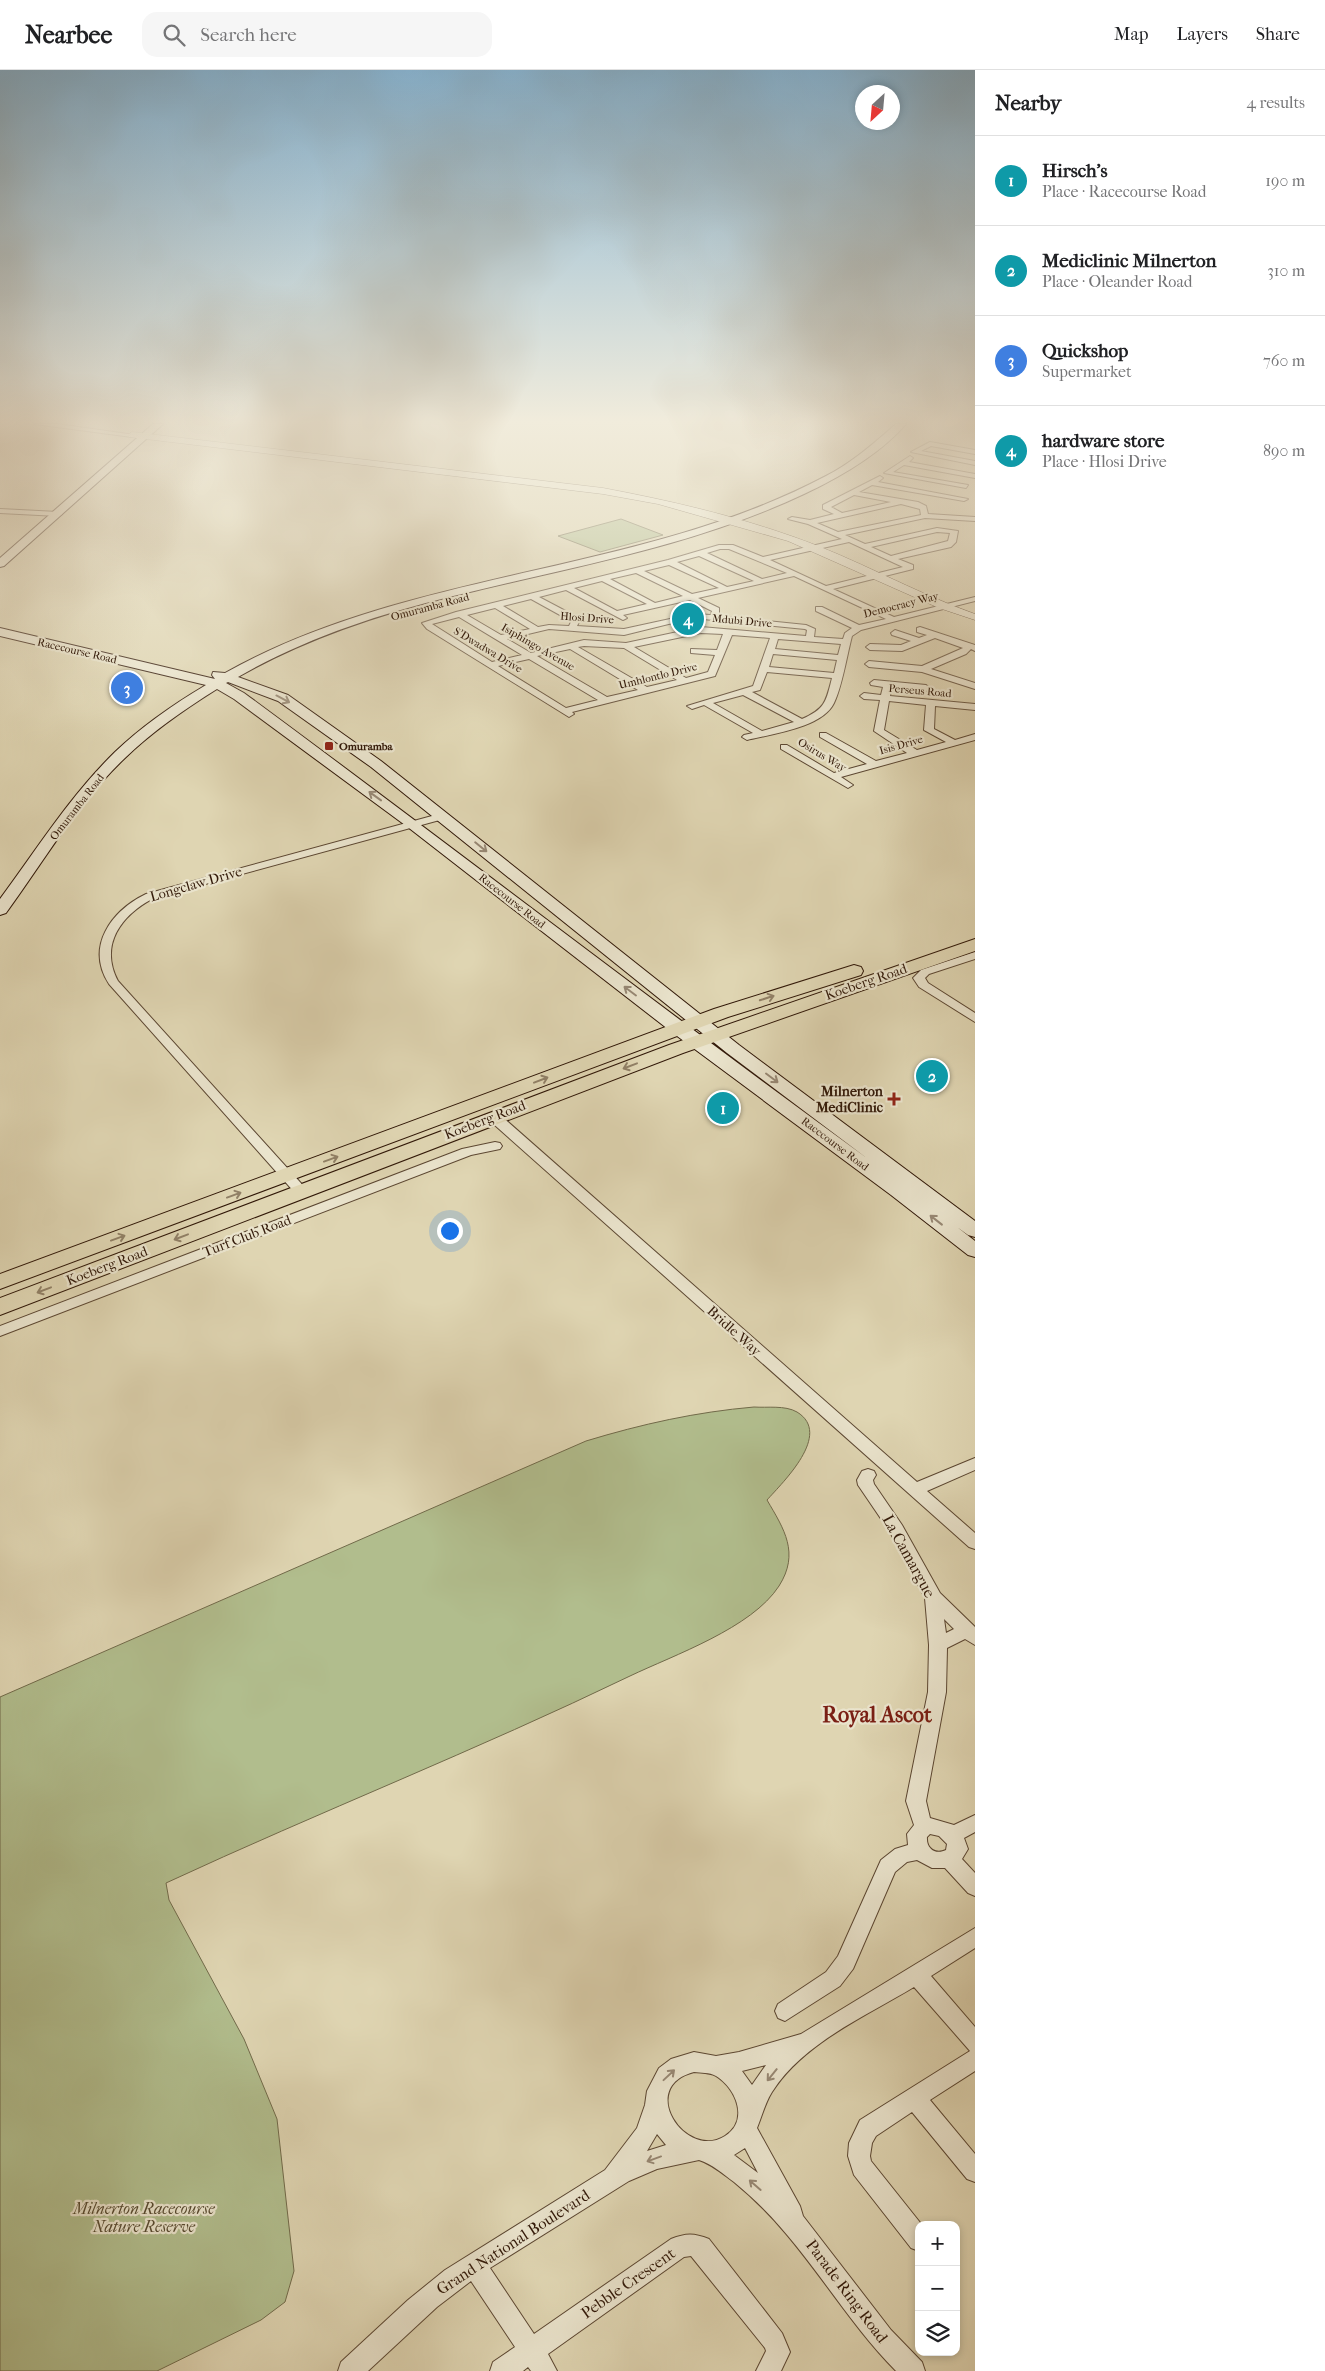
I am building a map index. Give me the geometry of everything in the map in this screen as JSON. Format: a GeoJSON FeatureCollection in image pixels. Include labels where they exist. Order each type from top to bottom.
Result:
{"type":"FeatureCollection","features":[{"type":"Feature","properties":{"kind":"main road"},"geometry":{"type":"LineString","coordinates":[[0,552],[24,531]]}},
{"type":"Feature","properties":{"kind":"main road"},"geometry":{"type":"LineString","coordinates":[[0,564],[38,531]]}},
{"type":"Feature","properties":{"kind":"main road","name":"Omuramba Road"},"geometry":{"type":"LineString","coordinates":[[0,910],[104,772],[138,739],[193,701],[296,642],[360,619],[448,593],[603,558],[695,531]]}},
{"type":"Feature","properties":{"kind":"main road","name":"Omuramba Road"},"geometry":{"type":"LineString","coordinates":[[227,682],[312,645],[386,619],[464,597],[640,556],[725,531]]}},
{"type":"Feature","properties":{"kind":"main road","name":"Racecourse Road"},"geometry":{"type":"LineString","coordinates":[[4,633],[227,682],[283,698],[443,816],[716,1034],[975,1231]]}},
{"type":"Feature","properties":{"kind":"main road","name":"Racecourse Road"},"geometry":{"type":"LineString","coordinates":[[227,682],[264,713],[414,825],[679,1029],[898,1191],[975,1251]]}},
{"type":"Feature","properties":{"kind":"main road","name":"Koeberg Road"},"geometry":{"type":"LineString","coordinates":[[0,1308],[293,1183],[679,1029],[796,988],[897,959],[975,932]]}},
{"type":"Feature","properties":{"kind":"main road","name":"Koeberg Road"},"geometry":{"type":"LineString","coordinates":[[0,1282],[494,1117],[696,1041],[975,945]]}},
{"type":"Feature","properties":{"kind":"street"},"geometry":{"type":"LineString","coordinates":[[760,531],[811,547],[943,606],[975,617]]}},
{"type":"Feature","properties":{"kind":"street"},"geometry":{"type":"LineString","coordinates":[[826,588],[910,567],[832,531]]}},
{"type":"Feature","properties":{"kind":"street"},"geometry":{"type":"LineString","coordinates":[[838,534],[851,531]]}},
{"type":"Feature","properties":{"kind":"street"},"geometry":{"type":"LineString","coordinates":[[865,546],[931,531]]}},
{"type":"Feature","properties":{"kind":"street"},"geometry":{"type":"LineString","coordinates":[[892,558],[948,545],[952,542],[954,531]]}},
{"type":"Feature","properties":{"kind":"street"},"geometry":{"type":"LineString","coordinates":[[762,559],[850,540]]}},
{"type":"Feature","properties":{"kind":"street"},"geometry":{"type":"LineString","coordinates":[[459,614],[670,562],[719,547],[730,547],[762,559],[893,619]]}},
{"type":"Feature","properties":{"kind":"street"},"geometry":{"type":"LineString","coordinates":[[700,553],[761,581]]}},
{"type":"Feature","properties":{"kind":"street"},"geometry":{"type":"LineString","coordinates":[[670,562],[726,589]]}},
{"type":"Feature","properties":{"kind":"street"},"geometry":{"type":"LineString","coordinates":[[638,570],[716,610],[715,618]]}},
{"type":"Feature","properties":{"kind":"street"},"geometry":{"type":"LineString","coordinates":[[615,614],[794,574]]}},
{"type":"Feature","properties":{"kind":"street"},"geometry":{"type":"LineString","coordinates":[[604,579],[654,605]]}},
{"type":"Feature","properties":{"kind":"street"},"geometry":{"type":"LineString","coordinates":[[568,588],[641,628]]}},
{"type":"Feature","properties":{"kind":"street"},"geometry":{"type":"LineString","coordinates":[[533,596],[572,618],[575,622],[572,628]]}},
{"type":"Feature","properties":{"kind":"street","name":"Democracy Way"},"geometry":{"type":"LineString","coordinates":[[748,737],[800,722],[825,712],[830,703],[849,633],[858,628],[975,599]]}},
{"type":"Feature","properties":{"kind":"street"},"geometry":{"type":"LineString","coordinates":[[496,605],[536,629]]}},
{"type":"Feature","properties":{"kind":"street"},"geometry":{"type":"LineString","coordinates":[[819,609],[858,628]]}},
{"type":"Feature","properties":{"kind":"street","name":"Isiphingo Avenue"},"geometry":{"type":"LineString","coordinates":[[459,614],[607,700]]}},
{"type":"Feature","properties":{"kind":"street","name":"S'Dwadwa Drive"},"geometry":{"type":"LineString","coordinates":[[459,614],[426,624],[567,712]]}},
{"type":"Feature","properties":{"kind":"street","name":"Hlosi Drive"},"geometry":{"type":"LineString","coordinates":[[500,638],[536,629],[572,628],[622,632],[688,617],[806,627],[811,629],[810,638]]}},
{"type":"Feature","properties":{"kind":"street","name":"Mdubi Drive"},"geometry":{"type":"LineString","coordinates":[[490,665],[592,642],[626,646],[696,630],[729,631],[846,642]]}},
{"type":"Feature","properties":{"kind":"street"},"geometry":{"type":"LineString","coordinates":[[920,630],[967,645]]}},
{"type":"Feature","properties":{"kind":"street","name":"Umhlontlo Drive"},"geometry":{"type":"LineString","coordinates":[[567,712],[714,672],[729,631]]}},
{"type":"Feature","properties":{"kind":"street"},"geometry":{"type":"LineString","coordinates":[[896,633],[918,641]]}},
{"type":"Feature","properties":{"kind":"street"},"geometry":{"type":"LineString","coordinates":[[692,706],[757,688],[775,635]]}},
{"type":"Feature","properties":{"kind":"street"},"geometry":{"type":"LineString","coordinates":[[870,647],[902,648],[935,635]]}},
{"type":"Feature","properties":{"kind":"street"},"geometry":{"type":"LineString","coordinates":[[923,669],[963,652],[967,649],[971,637]]}},
{"type":"Feature","properties":{"kind":"street"},"geometry":{"type":"LineString","coordinates":[[571,646],[647,690]]}},
{"type":"Feature","properties":{"kind":"street"},"geometry":{"type":"LineString","coordinates":[[626,646],[685,681]]}},
{"type":"Feature","properties":{"kind":"street"},"geometry":{"type":"LineString","coordinates":[[694,651],[720,654]]}},
{"type":"Feature","properties":{"kind":"street"},"geometry":{"type":"LineString","coordinates":[[770,651],[842,658]]}},
{"type":"Feature","properties":{"kind":"street"},"geometry":{"type":"LineString","coordinates":[[869,664],[923,669],[975,686]]}},
{"type":"Feature","properties":{"kind":"street"},"geometry":{"type":"LineString","coordinates":[[764,668],[837,676]]}},
{"type":"Feature","properties":{"kind":"street"},"geometry":{"type":"LineString","coordinates":[[963,682],[975,677]]}},
{"type":"Feature","properties":{"kind":"street"},"geometry":{"type":"LineString","coordinates":[[874,683],[926,688]]}},
{"type":"Feature","properties":{"kind":"street"},"geometry":{"type":"LineString","coordinates":[[888,684],[880,733],[916,754]]}},
{"type":"Feature","properties":{"kind":"street"},"geometry":{"type":"LineString","coordinates":[[745,692],[800,722]]}},
{"type":"Feature","properties":{"kind":"street","name":"Perseus Road"},"geometry":{"type":"LineString","coordinates":[[864,696],[975,707]]}},
{"type":"Feature","properties":{"kind":"street"},"geometry":{"type":"LineString","coordinates":[[705,702],[760,733]]}},
{"type":"Feature","properties":{"kind":"street"},"geometry":{"type":"LineString","coordinates":[[931,703],[929,730],[955,742]]}},
{"type":"Feature","properties":{"kind":"street"},"geometry":{"type":"LineString","coordinates":[[823,735],[876,765]]}},
{"type":"Feature","properties":{"kind":"street","name":"Isis Drive"},"geometry":{"type":"LineString","coordinates":[[834,776],[975,737]]}},
{"type":"Feature","properties":{"kind":"street","name":"Osirus Way"},"geometry":{"type":"LineString","coordinates":[[784,747],[848,785]]}},
{"type":"Feature","properties":{"kind":"street","name":"Longclaw Drive"},"geometry":{"type":"LineString","coordinates":[[293,1183],[113,982],[105,965],[104,953],[106,942],[130,907],[150,896],[443,816]]}},
{"type":"Feature","properties":{"kind":"street"},"geometry":{"type":"LineString","coordinates":[[975,955],[925,972],[919,979],[923,985],[975,1018]]}},
{"type":"Feature","properties":{"kind":"street","name":"Bridle Way"},"geometry":{"type":"LineString","coordinates":[[494,1117],[975,1543]]}},
{"type":"Feature","properties":{"kind":"street","name":"Turf Club Road"},"geometry":{"type":"LineString","coordinates":[[0,1331],[467,1152],[495,1146]]}},
{"type":"Feature","properties":{"kind":"street"},"geometry":{"type":"LineString","coordinates":[[916,1489],[975,1464]]}},
{"type":"Feature","properties":{"kind":"street","name":"La Camargue"},"geometry":{"type":"LineString","coordinates":[[868,1475],[865,1480],[866,1485],[896,1529],[934,1598],[938,1644],[937,1692],[916,1792],[918,1812],[925,1827]]}},
{"type":"Feature","properties":{"kind":"street"},"geometry":{"type":"LineString","coordinates":[[934,1598],[971,1634],[938,1644]]}},
{"type":"Feature","properties":{"kind":"street"},"geometry":{"type":"LineString","coordinates":[[954,1835],[975,1823]]}},
{"type":"Feature","properties":{"kind":"street"},"geometry":{"type":"LineString","coordinates":[[785,2011],[833,1979],[846,1962],[888,1866],[902,1855],[919,1851],[935,1860],[949,1859],[958,1849],[954,1835],[940,1826],[925,1827],[917,1834],[916,1839],[919,1851]]}},
{"type":"Feature","properties":{"kind":"street"},"geometry":{"type":"LineString","coordinates":[[949,1859],[975,1887]]}},
{"type":"Feature","properties":{"kind":"street"},"geometry":{"type":"LineString","coordinates":[[805,2042],[772,2075],[760,2091],[748,2122],[732,2145],[704,2151],[685,2146],[664,2128],[656,2104],[662,2081],[675,2069],[692,2062],[718,2065],[739,2064],[765,2057],[805,2042],[975,1937]]}},
{"type":"Feature","properties":{"kind":"street"},"geometry":{"type":"LineString","coordinates":[[916,1974],[975,2043]]}},
{"type":"Feature","properties":{"kind":"street"},"geometry":{"type":"LineString","coordinates":[[915,2235],[862,2168],[857,2155],[860,2142],[868,2128],[975,2059]]}},
{"type":"Feature","properties":{"kind":"street"},"geometry":{"type":"LineString","coordinates":[[718,2065],[729,2071],[746,2091],[748,2122]]}},
{"type":"Feature","properties":{"kind":"street"},"geometry":{"type":"LineString","coordinates":[[915,2098],[975,2171]]}},
{"type":"Feature","properties":{"kind":"street","name":"Grand National Boulevard"},"geometry":{"type":"LineString","coordinates":[[612,2177],[639,2146],[651,2126],[656,2104]]}},
{"type":"Feature","properties":{"kind":"street","name":"Parade Ring Road"},"geometry":{"type":"LineString","coordinates":[[748,2122],[802,2232]]}},
{"type":"Feature","properties":{"kind":"street","name":"Parade Ring Road"},"geometry":{"type":"LineString","coordinates":[[704,2151],[742,2174],[766,2194],[802,2232],[860,2312],[892,2350],[914,2371]]}},
{"type":"Feature","properties":{"kind":"street","name":"Grand National Boulevard"},"geometry":{"type":"LineString","coordinates":[[350,2371],[402,2321],[441,2288],[612,2177],[660,2156],[704,2151]]}},
{"type":"Feature","properties":{"kind":"street","name":"Pebble Crescent"},"geometry":{"type":"LineString","coordinates":[[532,2350],[679,2247],[691,2244],[701,2247],[713,2259],[774,2341],[778,2352],[768,2371]]}},
{"type":"Feature","properties":{"kind":"street"},"geometry":{"type":"LineString","coordinates":[[474,2265],[545,2371]]}},
{"type":"Feature","properties":{"kind":"street"},"geometry":{"type":"LineString","coordinates":[[502,2371],[532,2350]]}},
{"type":"Feature","properties":{"kind":"green space"},"geometry":{"type":"Polygon","coordinates":[[[575,531],[653,531],[663,535],[600,552],[558,536],[575,531]]]}},
{"type":"Feature","properties":{"kind":"green space","name":"Milnerton Racecourse Nature Reserve"},"geometry":{"type":"Polygon","coordinates":[[[754,1407],[782,1408],[797,1412],[807,1421],[810,1432],[808,1445],[802,1458],[784,1482],[767,1500],[784,1531],[789,1552],[788,1563],[779,1586],[767,1601],[751,1615],[711,1639],[572,1703],[166,1883],[169,1900],[244,2039],[277,2119],[294,2271],[285,2302],[261,2320],[157,2371],[0,2371],[0,1697],[586,1441],[669,1420],[711,1412],[754,1407]]]}},
{"type":"Feature","properties":{"kind":"place","name":"hardware store"},"geometry":{"type":"Point","coordinates":[688,619]}},
{"type":"Feature","properties":{"kind":"place","name":"Quickshop"},"geometry":{"type":"Point","coordinates":[127,688]}},
{"type":"Feature","properties":{"kind":"place","name":"Omuramba"},"geometry":{"type":"Point","coordinates":[329,746]}},
{"type":"Feature","properties":{"kind":"place","name":"Mediclinic Milnerton"},"geometry":{"type":"Point","coordinates":[932,1076]}},
{"type":"Feature","properties":{"kind":"place","name":"Milnerton MediClinic"},"geometry":{"type":"Point","coordinates":[894,1099]}},
{"type":"Feature","properties":{"kind":"place","name":"Hirsch's"},"geometry":{"type":"Point","coordinates":[723,1108]}},
{"type":"Feature","properties":{"kind":"district","name":"Royal Ascot"},"geometry":{"type":"Point","coordinates":[877,1715]}}]}
